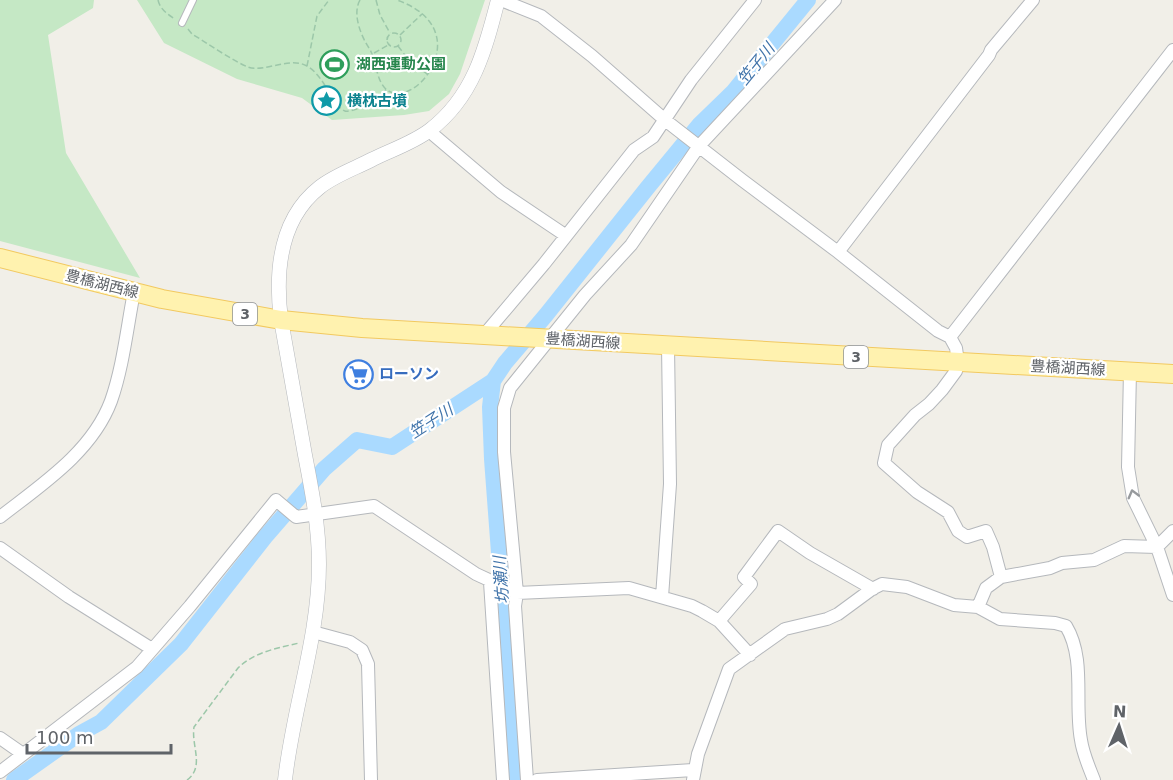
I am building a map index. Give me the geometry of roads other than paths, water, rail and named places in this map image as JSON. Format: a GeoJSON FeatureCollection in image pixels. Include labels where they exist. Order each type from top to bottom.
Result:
{"type":"FeatureCollection","features":[{"type":"Feature","properties":{"kind":"main road","name":"豊橋湖西線"},"geometry":{"type":"LineString","coordinates":[[0,258],[162,299],[281,320],[362,328],[1173,374]]}},
{"type":"Feature","properties":{"kind":"street"},"geometry":{"type":"LineString","coordinates":[[285,780],[287,759],[313,636],[319,564],[316,513],[281,320],[278,295],[279,262],[289,230],[303,203],[321,186],[429,131],[455,106],[470,86],[500,0],[540,16],[742,180],[938,331],[950,337],[956,348],[958,362],[956,371],[942,390],[888,445],[884,464],[917,492],[948,512],[958,531],[967,537],[986,531],[1001,577]]}},
{"type":"Feature","properties":{"kind":"street"},"geometry":{"type":"LineString","coordinates":[[490,335],[634,150],[668,121],[691,80],[755,0]]}},
{"type":"Feature","properties":{"kind":"street"},"geometry":{"type":"LineString","coordinates":[[527,780],[507,486],[504,408],[510,388],[545,338],[631,245],[699,146],[835,0]]}},
{"type":"Feature","properties":{"kind":"street"},"geometry":{"type":"LineString","coordinates":[[838,252],[991,50],[1033,0]]}},
{"type":"Feature","properties":{"kind":"street"},"geometry":{"type":"LineString","coordinates":[[950,337],[1173,50]]}},
{"type":"Feature","properties":{"kind":"street"},"geometry":{"type":"LineString","coordinates":[[429,131],[501,192],[565,236]]}},
{"type":"Feature","properties":{"kind":"street"},"geometry":{"type":"LineString","coordinates":[[0,516],[80,451],[98,427],[111,401],[134,292]]}},
{"type":"Feature","properties":{"kind":"street"},"geometry":{"type":"LineString","coordinates":[[662,597],[670,484],[668,346]]}},
{"type":"Feature","properties":{"kind":"street"},"geometry":{"type":"LineString","coordinates":[[1130,371],[1128,467],[1133,498],[1157,547],[1173,595]]}},
{"type":"Feature","properties":{"kind":"street"},"geometry":{"type":"LineString","coordinates":[[0,772],[138,667],[276,500],[296,517],[374,506],[492,583],[514,592],[629,588],[692,606],[719,621],[750,655]]}},
{"type":"Feature","properties":{"kind":"street"},"geometry":{"type":"LineString","coordinates":[[719,621],[751,584],[744,576],[778,531],[810,553],[873,589]]}},
{"type":"Feature","properties":{"kind":"street"},"geometry":{"type":"LineString","coordinates":[[978,606],[986,588],[1001,577],[1050,568],[1062,563],[1094,560],[1124,546],[1157,547],[1173,531]]}},
{"type":"Feature","properties":{"kind":"street"},"geometry":{"type":"LineString","coordinates":[[0,548],[69,597],[152,649]]}},
{"type":"Feature","properties":{"kind":"street"},"geometry":{"type":"LineString","coordinates":[[492,583],[503,780]]}},
{"type":"Feature","properties":{"kind":"street"},"geometry":{"type":"LineString","coordinates":[[537,780],[693,775],[729,669],[785,629],[827,619],[882,584],[890,584],[907,587],[954,605],[978,606],[1000,619],[1055,622],[1066,626],[1073,638],[1079,687],[1081,741],[1094,780]]}},
{"type":"Feature","properties":{"kind":"street"},"geometry":{"type":"LineString","coordinates":[[313,636],[350,642],[362,650],[368,664],[371,780]]}},
{"type":"Feature","properties":{"kind":"street"},"geometry":{"type":"LineString","coordinates":[[0,738],[23,754]]}},
{"type":"Feature","properties":{"kind":"lane"},"geometry":{"type":"LineString","coordinates":[[182,23],[193,0]]}},
{"type":"Feature","properties":{"kind":"waterway","name":"笠子川"},"geometry":{"type":"LineString","coordinates":[[14,780],[79,734],[101,722],[181,644],[265,537],[324,469],[357,440],[392,447],[493,381],[505,363],[699,125],[733,92],[808,0]]}},
{"type":"Feature","properties":{"kind":"waterway","name":"坊瀬川"},"geometry":{"type":"LineString","coordinates":[[493,381],[490,407],[492,459],[516,780]]}},
{"type":"Feature","properties":{"kind":"place","name":"湖西運動公園"},"geometry":{"type":"Point","coordinates":[335,64]}},
{"type":"Feature","properties":{"kind":"place","name":"横枕古墳"},"geometry":{"type":"Point","coordinates":[326,101]}},
{"type":"Feature","properties":{"kind":"place","name":"ローソン"},"geometry":{"type":"Point","coordinates":[358,374]}}]}
